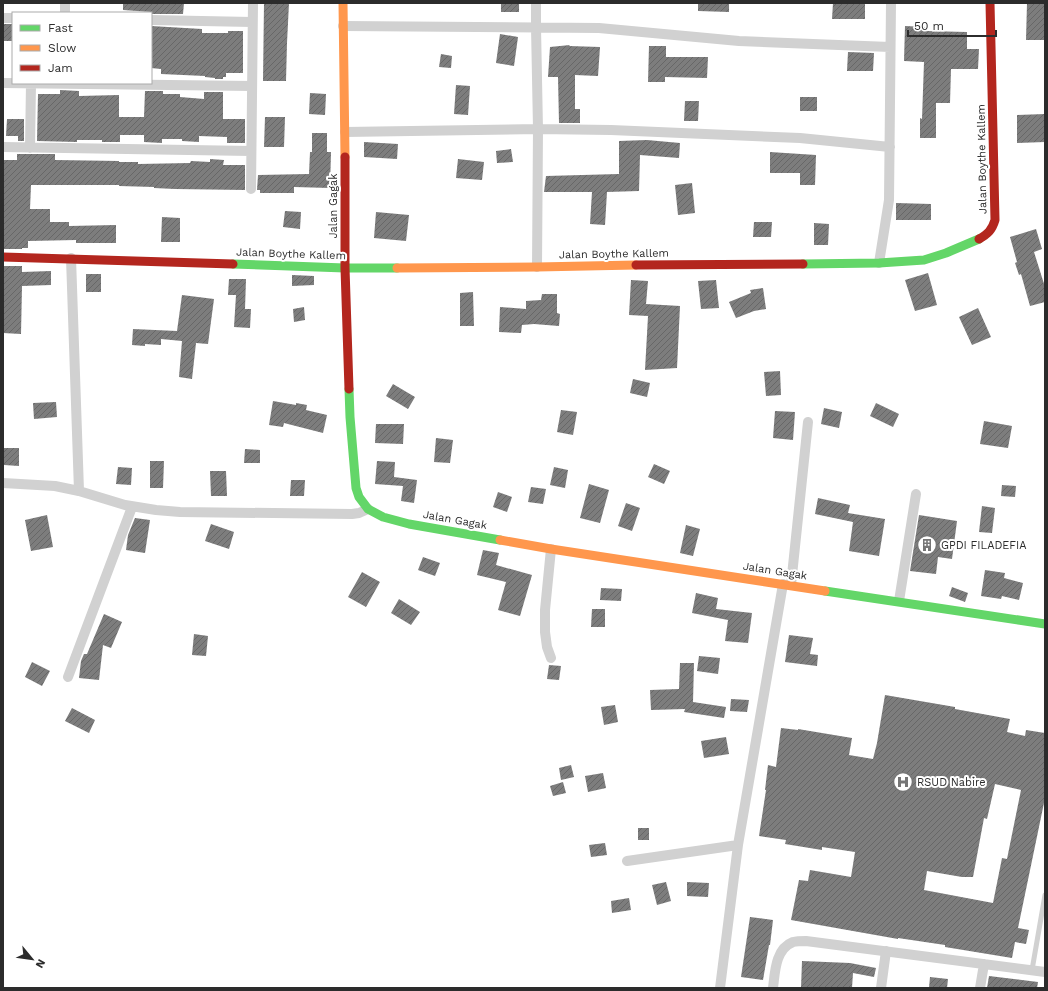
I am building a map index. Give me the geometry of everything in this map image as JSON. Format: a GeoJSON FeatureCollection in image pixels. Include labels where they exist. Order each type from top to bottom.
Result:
{"type":"FeatureCollection","features":[{"type":"Feature","properties":{"kind":"street"},"geometry":{"type":"LineString","coordinates":[[251,189],[253,3]]}},
{"type":"Feature","properties":{"kind":"street","name":"Jalan Gagak"},"geometry":{"type":"LineString","coordinates":[[343,3],[345,268],[350,418],[356,488],[359,497],[368,509],[383,516],[409,524],[551,549],[1045,624]]}},
{"type":"Feature","properties":{"kind":"street"},"geometry":{"type":"LineString","coordinates":[[536,3],[538,129],[537,267]]}},
{"type":"Feature","properties":{"kind":"street"},"geometry":{"type":"LineString","coordinates":[[880,263],[889,200],[891,3]]}},
{"type":"Feature","properties":{"kind":"street","name":"Jalan Boythe Kallem"},"geometry":{"type":"LineString","coordinates":[[3,257],[345,268],[537,267],[638,264],[880,263],[924,260],[978,240],[986,235],[993,227],[995,220],[990,3]]}},
{"type":"Feature","properties":{"kind":"street"},"geometry":{"type":"LineString","coordinates":[[152,20],[252,22]]}},
{"type":"Feature","properties":{"kind":"street"},"geometry":{"type":"LineString","coordinates":[[343,26],[599,28],[739,41],[890,48]]}},
{"type":"Feature","properties":{"kind":"street"},"geometry":{"type":"LineString","coordinates":[[30,148],[31,84]]}},
{"type":"Feature","properties":{"kind":"street"},"geometry":{"type":"LineString","coordinates":[[105,84],[252,86]]}},
{"type":"Feature","properties":{"kind":"street"},"geometry":{"type":"LineString","coordinates":[[345,132],[538,129],[611,130],[800,138],[890,147]]}},
{"type":"Feature","properties":{"kind":"street"},"geometry":{"type":"LineString","coordinates":[[3,147],[251,151]]}},
{"type":"Feature","properties":{"kind":"street"},"geometry":{"type":"LineString","coordinates":[[71,258],[79,491]]}},
{"type":"Feature","properties":{"kind":"street"},"geometry":{"type":"LineString","coordinates":[[720,988],[738,845],[787,585],[808,422]]}},
{"type":"Feature","properties":{"kind":"street"},"geometry":{"type":"LineString","coordinates":[[3,483],[54,486],[79,491],[132,507],[168,511],[352,514],[368,509]]}},
{"type":"Feature","properties":{"kind":"street"},"geometry":{"type":"LineString","coordinates":[[899,601],[916,494]]}},
{"type":"Feature","properties":{"kind":"street"},"geometry":{"type":"LineString","coordinates":[[68,677],[132,507]]}},
{"type":"Feature","properties":{"kind":"street"},"geometry":{"type":"LineString","coordinates":[[551,549],[545,610],[545,632],[551,658]]}},
{"type":"Feature","properties":{"kind":"street"},"geometry":{"type":"LineString","coordinates":[[627,861],[738,845]]}},
{"type":"Feature","properties":{"kind":"street"},"geometry":{"type":"LineString","coordinates":[[773,988],[776,965],[780,955],[791,943],[806,941],[1045,972]]}},
{"type":"Feature","properties":{"kind":"street"},"geometry":{"type":"LineString","coordinates":[[881,988],[886,951]]}},
{"type":"Feature","properties":{"kind":"street"},"geometry":{"type":"LineString","coordinates":[[980,988],[984,964]]}},
{"type":"Feature","properties":{"kind":"lane"},"geometry":{"type":"LineString","coordinates":[[1032,970],[1045,894]]}},
{"type":"Feature","properties":{"kind":"building"},"geometry":{"type":"Polygon","coordinates":[[[123,3],[184,3],[183,14],[152,14],[152,12],[123,10],[123,3]]]}},
{"type":"Feature","properties":{"kind":"building"},"geometry":{"type":"Polygon","coordinates":[[[264,3],[289,3],[286,81],[263,81],[264,3]]]}},
{"type":"Feature","properties":{"kind":"building"},"geometry":{"type":"Polygon","coordinates":[[[501,3],[519,3],[519,12],[501,12],[501,3]]]}},
{"type":"Feature","properties":{"kind":"building"},"geometry":{"type":"Polygon","coordinates":[[[698,3],[729,3],[729,12],[698,11],[698,3]]]}},
{"type":"Feature","properties":{"kind":"building"},"geometry":{"type":"Polygon","coordinates":[[[833,3],[865,3],[865,19],[832,19],[833,3]]]}},
{"type":"Feature","properties":{"kind":"building"},"geometry":{"type":"Polygon","coordinates":[[[1027,3],[1045,3],[1045,40],[1026,40],[1027,3]]]}},
{"type":"Feature","properties":{"kind":"building"},"geometry":{"type":"Polygon","coordinates":[[[4,24],[12,24],[12,41],[3,41],[4,24]]]}},
{"type":"Feature","properties":{"kind":"building"},"geometry":{"type":"Polygon","coordinates":[[[152,26],[202,29],[202,33],[228,33],[228,31],[243,31],[243,73],[226,73],[226,77],[223,77],[223,79],[215,79],[205,76],[161,74],[161,69],[152,68],[152,26]]]}},
{"type":"Feature","properties":{"kind":"building"},"geometry":{"type":"Polygon","coordinates":[[[905,26],[926,27],[926,31],[967,32],[967,49],[979,49],[978,69],[951,69],[950,103],[936,103],[936,138],[920,138],[924,62],[904,61],[905,26]]]}},
{"type":"Feature","properties":{"kind":"building"},"geometry":{"type":"Polygon","coordinates":[[[500,34],[518,37],[514,66],[496,63],[500,34]]]}},
{"type":"Feature","properties":{"kind":"building"},"geometry":{"type":"Polygon","coordinates":[[[570,45],[569,46],[600,47],[598,76],[575,75],[575,109],[580,109],[580,123],[559,123],[558,77],[548,77],[550,47],[570,45]]]}},
{"type":"Feature","properties":{"kind":"building"},"geometry":{"type":"Polygon","coordinates":[[[649,46],[666,46],[666,57],[708,57],[707,78],[665,77],[665,82],[648,82],[649,46]]]}},
{"type":"Feature","properties":{"kind":"building"},"geometry":{"type":"Polygon","coordinates":[[[848,52],[874,53],[873,71],[847,71],[848,52]]]}},
{"type":"Feature","properties":{"kind":"building"},"geometry":{"type":"Polygon","coordinates":[[[441,54],[452,56],[451,68],[439,67],[441,54]]]}},
{"type":"Feature","properties":{"kind":"building"},"geometry":{"type":"Polygon","coordinates":[[[456,85],[470,86],[468,115],[454,114],[456,85]]]}},
{"type":"Feature","properties":{"kind":"building"},"geometry":{"type":"Polygon","coordinates":[[[60,90],[79,91],[79,96],[119,95],[119,117],[144,117],[145,91],[163,91],[163,94],[180,94],[180,97],[204,99],[204,92],[223,92],[223,119],[245,119],[245,143],[227,143],[227,137],[199,136],[199,142],[182,141],[182,139],[162,139],[162,143],[144,142],[144,135],[120,135],[120,142],[102,142],[102,140],[77,140],[77,142],[37,141],[38,94],[60,94],[60,90]]]}},
{"type":"Feature","properties":{"kind":"building"},"geometry":{"type":"Polygon","coordinates":[[[310,93],[326,94],[325,115],[309,114],[310,93]]]}},
{"type":"Feature","properties":{"kind":"building"},"geometry":{"type":"Polygon","coordinates":[[[800,97],[817,97],[817,111],[800,111],[800,97]]]}},
{"type":"Feature","properties":{"kind":"building"},"geometry":{"type":"Polygon","coordinates":[[[685,101],[699,101],[698,121],[684,121],[685,101]]]}},
{"type":"Feature","properties":{"kind":"building"},"geometry":{"type":"Polygon","coordinates":[[[1045,114],[1045,142],[1017,143],[1017,115],[1045,114]]]}},
{"type":"Feature","properties":{"kind":"building"},"geometry":{"type":"Polygon","coordinates":[[[265,117],[285,117],[284,147],[264,147],[265,117]]]}},
{"type":"Feature","properties":{"kind":"building"},"geometry":{"type":"Polygon","coordinates":[[[7,119],[24,119],[24,141],[18,141],[18,136],[6,136],[7,119]]]}},
{"type":"Feature","properties":{"kind":"building"},"geometry":{"type":"Polygon","coordinates":[[[312,133],[327,133],[327,152],[331,152],[330,188],[294,187],[294,193],[260,193],[260,190],[257,190],[258,175],[309,174],[310,152],[312,152],[312,133]]]}},
{"type":"Feature","properties":{"kind":"building"},"geometry":{"type":"Polygon","coordinates":[[[647,140],[680,143],[679,158],[640,155],[639,191],[607,192],[605,225],[590,224],[592,192],[544,192],[546,176],[619,174],[619,141],[647,140]]]}},
{"type":"Feature","properties":{"kind":"building"},"geometry":{"type":"Polygon","coordinates":[[[364,142],[398,144],[397,159],[364,157],[364,142]]]}},
{"type":"Feature","properties":{"kind":"building"},"geometry":{"type":"Polygon","coordinates":[[[511,149],[513,162],[497,163],[496,151],[511,149]]]}},
{"type":"Feature","properties":{"kind":"building"},"geometry":{"type":"Polygon","coordinates":[[[770,152],[816,155],[815,185],[800,185],[800,173],[770,173],[770,152]]]}},
{"type":"Feature","properties":{"kind":"building"},"geometry":{"type":"Polygon","coordinates":[[[17,154],[55,154],[55,160],[119,161],[138,162],[138,164],[190,163],[191,161],[210,162],[210,159],[224,160],[223,165],[245,165],[245,190],[175,189],[119,185],[31,185],[30,209],[50,209],[50,222],[69,222],[69,226],[116,225],[116,243],[76,243],[76,240],[28,241],[28,248],[3,249],[3,160],[17,160],[17,154]]]}},
{"type":"Feature","properties":{"kind":"building"},"geometry":{"type":"Polygon","coordinates":[[[458,159],[484,162],[482,180],[456,178],[458,159]]]}},
{"type":"Feature","properties":{"kind":"building"},"geometry":{"type":"Polygon","coordinates":[[[692,183],[695,213],[678,215],[675,185],[692,183]]]}},
{"type":"Feature","properties":{"kind":"building"},"geometry":{"type":"Polygon","coordinates":[[[896,203],[931,204],[931,220],[896,220],[896,203]]]}},
{"type":"Feature","properties":{"kind":"building"},"geometry":{"type":"Polygon","coordinates":[[[285,211],[301,212],[300,229],[283,227],[285,211]]]}},
{"type":"Feature","properties":{"kind":"building"},"geometry":{"type":"Polygon","coordinates":[[[376,212],[409,215],[406,241],[374,238],[376,212]]]}},
{"type":"Feature","properties":{"kind":"building"},"geometry":{"type":"Polygon","coordinates":[[[162,217],[180,218],[180,242],[161,242],[162,217]]]}},
{"type":"Feature","properties":{"kind":"building"},"geometry":{"type":"Polygon","coordinates":[[[754,222],[772,222],[771,237],[753,237],[754,222]]]}},
{"type":"Feature","properties":{"kind":"building"},"geometry":{"type":"Polygon","coordinates":[[[814,223],[829,224],[828,245],[814,245],[814,223]]]}},
{"type":"Feature","properties":{"kind":"building"},"geometry":{"type":"Polygon","coordinates":[[[1036,229],[1042,249],[1034,252],[1045,287],[1045,302],[1030,306],[1021,274],[1019,275],[1015,263],[1017,262],[1010,237],[1036,229]]]}},
{"type":"Feature","properties":{"kind":"building"},"geometry":{"type":"Polygon","coordinates":[[[3,266],[22,266],[22,272],[51,271],[51,285],[22,286],[21,334],[3,333],[3,266]]]}},
{"type":"Feature","properties":{"kind":"building"},"geometry":{"type":"Polygon","coordinates":[[[928,273],[937,305],[915,311],[905,280],[928,273]]]}},
{"type":"Feature","properties":{"kind":"building"},"geometry":{"type":"Polygon","coordinates":[[[86,274],[101,274],[101,292],[86,292],[86,274]]]}},
{"type":"Feature","properties":{"kind":"building"},"geometry":{"type":"Polygon","coordinates":[[[292,275],[314,276],[314,285],[292,286],[292,275]]]}},
{"type":"Feature","properties":{"kind":"building"},"geometry":{"type":"Polygon","coordinates":[[[229,279],[246,279],[245,309],[251,309],[250,328],[234,327],[236,295],[228,295],[229,279]]]}},
{"type":"Feature","properties":{"kind":"building"},"geometry":{"type":"Polygon","coordinates":[[[631,280],[648,281],[646,304],[680,306],[677,368],[645,370],[648,316],[629,315],[631,280]]]}},
{"type":"Feature","properties":{"kind":"building"},"geometry":{"type":"Polygon","coordinates":[[[716,280],[719,308],[701,309],[698,281],[716,280]]]}},
{"type":"Feature","properties":{"kind":"building"},"geometry":{"type":"Polygon","coordinates":[[[763,288],[766,309],[754,311],[736,318],[729,302],[751,293],[750,290],[763,288]]]}},
{"type":"Feature","properties":{"kind":"building"},"geometry":{"type":"Polygon","coordinates":[[[473,292],[474,326],[460,326],[460,293],[473,292]]]}},
{"type":"Feature","properties":{"kind":"building"},"geometry":{"type":"Polygon","coordinates":[[[542,294],[557,294],[557,313],[560,314],[559,326],[534,324],[522,325],[521,333],[499,332],[500,307],[526,309],[526,301],[541,300],[542,294]]]}},
{"type":"Feature","properties":{"kind":"building"},"geometry":{"type":"Polygon","coordinates":[[[182,295],[214,299],[208,344],[196,343],[192,379],[179,377],[182,341],[161,339],[161,345],[132,345],[133,329],[177,331],[182,295]]]}},
{"type":"Feature","properties":{"kind":"building"},"geometry":{"type":"Polygon","coordinates":[[[304,307],[305,320],[294,322],[293,309],[304,307]]]}},
{"type":"Feature","properties":{"kind":"building"},"geometry":{"type":"Polygon","coordinates":[[[978,308],[991,337],[972,345],[959,317],[978,308]]]}},
{"type":"Feature","properties":{"kind":"building"},"geometry":{"type":"Polygon","coordinates":[[[780,371],[781,395],[766,396],[764,372],[780,371]]]}},
{"type":"Feature","properties":{"kind":"building"},"geometry":{"type":"Polygon","coordinates":[[[633,379],[650,383],[647,397],[630,393],[633,379]]]}},
{"type":"Feature","properties":{"kind":"building"},"geometry":{"type":"Polygon","coordinates":[[[393,384],[415,397],[408,409],[386,396],[393,384]]]}},
{"type":"Feature","properties":{"kind":"building"},"geometry":{"type":"Polygon","coordinates":[[[273,401],[296,405],[296,403],[307,405],[306,410],[327,415],[323,433],[284,423],[283,427],[269,425],[273,401]]]}},
{"type":"Feature","properties":{"kind":"building"},"geometry":{"type":"Polygon","coordinates":[[[56,402],[57,417],[34,419],[33,403],[56,402]]]}},
{"type":"Feature","properties":{"kind":"building"},"geometry":{"type":"Polygon","coordinates":[[[876,403],[899,414],[893,427],[870,416],[876,403]]]}},
{"type":"Feature","properties":{"kind":"building"},"geometry":{"type":"Polygon","coordinates":[[[824,408],[842,412],[839,428],[821,424],[824,408]]]}},
{"type":"Feature","properties":{"kind":"building"},"geometry":{"type":"Polygon","coordinates":[[[561,410],[577,412],[573,435],[557,432],[561,410]]]}},
{"type":"Feature","properties":{"kind":"building"},"geometry":{"type":"Polygon","coordinates":[[[775,411],[795,412],[793,440],[773,438],[775,411]]]}},
{"type":"Feature","properties":{"kind":"building"},"geometry":{"type":"Polygon","coordinates":[[[984,421],[1012,426],[1008,448],[980,444],[984,421]]]}},
{"type":"Feature","properties":{"kind":"building"},"geometry":{"type":"Polygon","coordinates":[[[376,424],[404,424],[403,444],[375,443],[376,424]]]}},
{"type":"Feature","properties":{"kind":"building"},"geometry":{"type":"Polygon","coordinates":[[[436,438],[453,440],[450,463],[434,462],[436,438]]]}},
{"type":"Feature","properties":{"kind":"building"},"geometry":{"type":"Polygon","coordinates":[[[4,448],[19,448],[19,466],[4,465],[4,448]]]}},
{"type":"Feature","properties":{"kind":"building"},"geometry":{"type":"Polygon","coordinates":[[[245,449],[260,450],[260,463],[244,463],[245,449]]]}},
{"type":"Feature","properties":{"kind":"building"},"geometry":{"type":"Polygon","coordinates":[[[150,461],[164,461],[163,488],[150,488],[150,461]]]}},
{"type":"Feature","properties":{"kind":"building"},"geometry":{"type":"Polygon","coordinates":[[[377,461],[395,462],[394,477],[417,480],[414,503],[401,501],[403,486],[375,484],[377,461]]]}},
{"type":"Feature","properties":{"kind":"building"},"geometry":{"type":"Polygon","coordinates":[[[654,464],[670,471],[664,484],[648,477],[654,464]]]}},
{"type":"Feature","properties":{"kind":"building"},"geometry":{"type":"Polygon","coordinates":[[[118,467],[132,468],[131,485],[116,484],[118,467]]]}},
{"type":"Feature","properties":{"kind":"building"},"geometry":{"type":"Polygon","coordinates":[[[554,467],[568,470],[565,488],[550,485],[554,467]]]}},
{"type":"Feature","properties":{"kind":"building"},"geometry":{"type":"Polygon","coordinates":[[[210,471],[226,471],[227,496],[211,496],[210,471]]]}},
{"type":"Feature","properties":{"kind":"building"},"geometry":{"type":"Polygon","coordinates":[[[291,480],[305,480],[304,496],[290,496],[291,480]]]}},
{"type":"Feature","properties":{"kind":"building"},"geometry":{"type":"Polygon","coordinates":[[[589,484],[609,490],[600,523],[580,518],[589,484]]]}},
{"type":"Feature","properties":{"kind":"building"},"geometry":{"type":"Polygon","coordinates":[[[1002,485],[1016,486],[1015,497],[1001,496],[1002,485]]]}},
{"type":"Feature","properties":{"kind":"building"},"geometry":{"type":"Polygon","coordinates":[[[531,487],[546,489],[543,504],[528,502],[531,487]]]}},
{"type":"Feature","properties":{"kind":"building"},"geometry":{"type":"Polygon","coordinates":[[[498,492],[512,497],[507,512],[493,507],[498,492]]]}},
{"type":"Feature","properties":{"kind":"building"},"geometry":{"type":"Polygon","coordinates":[[[818,498],[850,505],[848,513],[885,519],[879,556],[849,551],[853,522],[815,514],[818,498]]]}},
{"type":"Feature","properties":{"kind":"building"},"geometry":{"type":"Polygon","coordinates":[[[626,503],[640,508],[632,531],[618,526],[626,503]]]}},
{"type":"Feature","properties":{"kind":"building"},"geometry":{"type":"Polygon","coordinates":[[[982,506],[995,508],[992,533],[979,532],[982,506]]]}},
{"type":"Feature","properties":{"kind":"building"},"geometry":{"type":"Polygon","coordinates":[[[47,515],[53,547],[31,551],[25,520],[47,515]]]}},
{"type":"Feature","properties":{"kind":"building","name":"GPDI FILADEFIA"},"geometry":{"type":"Polygon","coordinates":[[[919,515],[957,521],[952,559],[938,557],[936,574],[910,571],[919,515]]]}},
{"type":"Feature","properties":{"kind":"building"},"geometry":{"type":"Polygon","coordinates":[[[135,518],[150,520],[145,553],[126,550],[128,535],[135,518]]]}},
{"type":"Feature","properties":{"kind":"building"},"geometry":{"type":"Polygon","coordinates":[[[211,524],[234,532],[229,549],[205,541],[211,524]]]}},
{"type":"Feature","properties":{"kind":"building"},"geometry":{"type":"Polygon","coordinates":[[[686,525],[700,529],[693,556],[680,553],[686,525]]]}},
{"type":"Feature","properties":{"kind":"building"},"geometry":{"type":"Polygon","coordinates":[[[483,550],[499,553],[496,565],[532,575],[520,616],[498,610],[506,582],[477,575],[483,550]]]}},
{"type":"Feature","properties":{"kind":"building"},"geometry":{"type":"Polygon","coordinates":[[[423,557],[440,563],[435,576],[418,570],[423,557]]]}},
{"type":"Feature","properties":{"kind":"building"},"geometry":{"type":"Polygon","coordinates":[[[985,570],[1005,573],[1004,578],[1023,583],[1019,600],[1002,596],[1001,599],[981,596],[985,570]]]}},
{"type":"Feature","properties":{"kind":"building"},"geometry":{"type":"Polygon","coordinates":[[[362,572],[380,582],[366,607],[348,597],[362,572]]]}},
{"type":"Feature","properties":{"kind":"building"},"geometry":{"type":"Polygon","coordinates":[[[952,587],[968,593],[965,602],[949,596],[952,587]]]}},
{"type":"Feature","properties":{"kind":"building"},"geometry":{"type":"Polygon","coordinates":[[[601,588],[622,589],[621,601],[600,600],[601,588]]]}},
{"type":"Feature","properties":{"kind":"building"},"geometry":{"type":"Polygon","coordinates":[[[696,593],[718,598],[716,609],[752,613],[748,643],[725,641],[728,620],[692,613],[696,593]]]}},
{"type":"Feature","properties":{"kind":"building"},"geometry":{"type":"Polygon","coordinates":[[[399,599],[420,612],[411,625],[391,613],[399,599]]]}},
{"type":"Feature","properties":{"kind":"building"},"geometry":{"type":"Polygon","coordinates":[[[592,609],[605,609],[605,627],[591,627],[592,609]]]}},
{"type":"Feature","properties":{"kind":"building"},"geometry":{"type":"Polygon","coordinates":[[[104,614],[122,622],[111,648],[103,645],[99,680],[79,678],[81,661],[84,654],[87,654],[104,614]]]}},
{"type":"Feature","properties":{"kind":"building"},"geometry":{"type":"Polygon","coordinates":[[[194,634],[208,636],[206,656],[192,655],[194,634]]]}},
{"type":"Feature","properties":{"kind":"building"},"geometry":{"type":"Polygon","coordinates":[[[789,635],[813,638],[810,654],[818,655],[817,666],[785,662],[789,635]]]}},
{"type":"Feature","properties":{"kind":"building"},"geometry":{"type":"Polygon","coordinates":[[[699,656],[720,658],[718,674],[697,671],[699,656]]]}},
{"type":"Feature","properties":{"kind":"building"},"geometry":{"type":"Polygon","coordinates":[[[32,662],[50,671],[42,686],[25,677],[32,662]]]}},
{"type":"Feature","properties":{"kind":"building"},"geometry":{"type":"Polygon","coordinates":[[[680,663],[694,663],[693,702],[726,707],[724,718],[684,712],[685,709],[651,710],[650,690],[679,689],[680,663]]]}},
{"type":"Feature","properties":{"kind":"building"},"geometry":{"type":"Polygon","coordinates":[[[549,665],[561,666],[559,680],[547,679],[549,665]]]}},
{"type":"Feature","properties":{"kind":"building"},"geometry":{"type":"Polygon","coordinates":[[[885,695],[955,707],[955,709],[1010,719],[1007,732],[1025,736],[1026,730],[1045,733],[1045,798],[1018,928],[1029,930],[1026,944],[1015,942],[1012,958],[945,947],[945,945],[898,939],[791,920],[799,880],[808,881],[810,870],[851,877],[855,852],[822,847],[822,850],[785,844],[786,840],[759,836],[768,765],[776,767],[781,728],[798,729],[852,738],[849,755],[873,759],[885,695]],[[995,784],[987,819],[984,818],[973,877],[962,877],[927,871],[924,890],[993,903],[1002,858],[1007,859],[1021,790],[995,784]]]}},
{"type":"Feature","properties":{"kind":"building"},"geometry":{"type":"Polygon","coordinates":[[[731,699],[749,700],[747,712],[730,711],[731,699]]]}},
{"type":"Feature","properties":{"kind":"building"},"geometry":{"type":"Polygon","coordinates":[[[615,705],[618,722],[604,725],[601,707],[615,705]]]}},
{"type":"Feature","properties":{"kind":"building"},"geometry":{"type":"Polygon","coordinates":[[[72,708],[95,720],[89,733],[65,721],[72,708]]]}},
{"type":"Feature","properties":{"kind":"building"},"geometry":{"type":"Polygon","coordinates":[[[726,737],[729,754],[704,758],[701,741],[726,737]]]}},
{"type":"Feature","properties":{"kind":"building"},"geometry":{"type":"Polygon","coordinates":[[[571,765],[574,777],[561,780],[559,768],[571,765]]]}},
{"type":"Feature","properties":{"kind":"building"},"geometry":{"type":"Polygon","coordinates":[[[603,773],[606,788],[588,792],[585,776],[603,773]]]}},
{"type":"Feature","properties":{"kind":"building"},"geometry":{"type":"Polygon","coordinates":[[[563,782],[566,793],[553,796],[550,786],[563,782]]]}},
{"type":"Feature","properties":{"kind":"building"},"geometry":{"type":"Polygon","coordinates":[[[638,828],[649,828],[649,840],[638,840],[638,828]]]}},
{"type":"Feature","properties":{"kind":"building"},"geometry":{"type":"Polygon","coordinates":[[[605,843],[607,855],[591,857],[589,845],[605,843]]]}},
{"type":"Feature","properties":{"kind":"building"},"geometry":{"type":"Polygon","coordinates":[[[666,882],[671,901],[657,905],[652,885],[666,882]]]}},
{"type":"Feature","properties":{"kind":"building"},"geometry":{"type":"Polygon","coordinates":[[[687,882],[709,883],[708,897],[687,896],[687,882]]]}},
{"type":"Feature","properties":{"kind":"building"},"geometry":{"type":"Polygon","coordinates":[[[629,898],[631,910],[612,913],[611,901],[629,898]]]}},
{"type":"Feature","properties":{"kind":"building"},"geometry":{"type":"Polygon","coordinates":[[[750,917],[773,920],[763,980],[741,977],[750,917]]]}},
{"type":"Feature","properties":{"kind":"building"},"geometry":{"type":"Polygon","coordinates":[[[802,961],[850,963],[876,968],[874,977],[853,973],[852,988],[801,988],[802,961]]]}},
{"type":"Feature","properties":{"kind":"building"},"geometry":{"type":"Polygon","coordinates":[[[989,976],[1038,982],[1037,988],[987,988],[989,976]]]}},
{"type":"Feature","properties":{"kind":"building"},"geometry":{"type":"Polygon","coordinates":[[[930,977],[948,979],[947,988],[929,988],[930,977]]]}},
{"type":"Feature","properties":{"kind":"traffic: fast"},"geometry":{"type":"LineString","coordinates":[[803,264],[879,263],[924,260],[946,253],[979,239]]}},
{"type":"Feature","properties":{"kind":"traffic: fast"},"geometry":{"type":"LineString","coordinates":[[233,264],[345,268],[397,268]]}},
{"type":"Feature","properties":{"kind":"traffic: fast"},"geometry":{"type":"LineString","coordinates":[[349,389],[356,488],[359,497],[368,509],[383,517],[409,524],[500,540]]}},
{"type":"Feature","properties":{"kind":"traffic: fast"},"geometry":{"type":"LineString","coordinates":[[825,591],[1045,624]]}},
{"type":"Feature","properties":{"kind":"traffic: slow"},"geometry":{"type":"LineString","coordinates":[[343,3],[345,157]]}},
{"type":"Feature","properties":{"kind":"traffic: slow"},"geometry":{"type":"LineString","coordinates":[[397,268],[636,265]]}},
{"type":"Feature","properties":{"kind":"traffic: slow"},"geometry":{"type":"LineString","coordinates":[[500,540],[825,591]]}},
{"type":"Feature","properties":{"kind":"traffic: jam"},"geometry":{"type":"LineString","coordinates":[[979,239],[989,231],[995,220],[990,3]]}},
{"type":"Feature","properties":{"kind":"traffic: jam"},"geometry":{"type":"LineString","coordinates":[[345,157],[345,268],[349,389]]}},
{"type":"Feature","properties":{"kind":"traffic: jam"},"geometry":{"type":"LineString","coordinates":[[3,257],[233,264]]}},
{"type":"Feature","properties":{"kind":"traffic: jam"},"geometry":{"type":"LineString","coordinates":[[636,265],[803,264]]}},
{"type":"Feature","properties":{"kind":"place","name":"GPDI FILADEFIA"},"geometry":{"type":"Point","coordinates":[927,545]}},
{"type":"Feature","properties":{"kind":"place","name":"RSUD Nabire"},"geometry":{"type":"Point","coordinates":[903,782]}}]}
